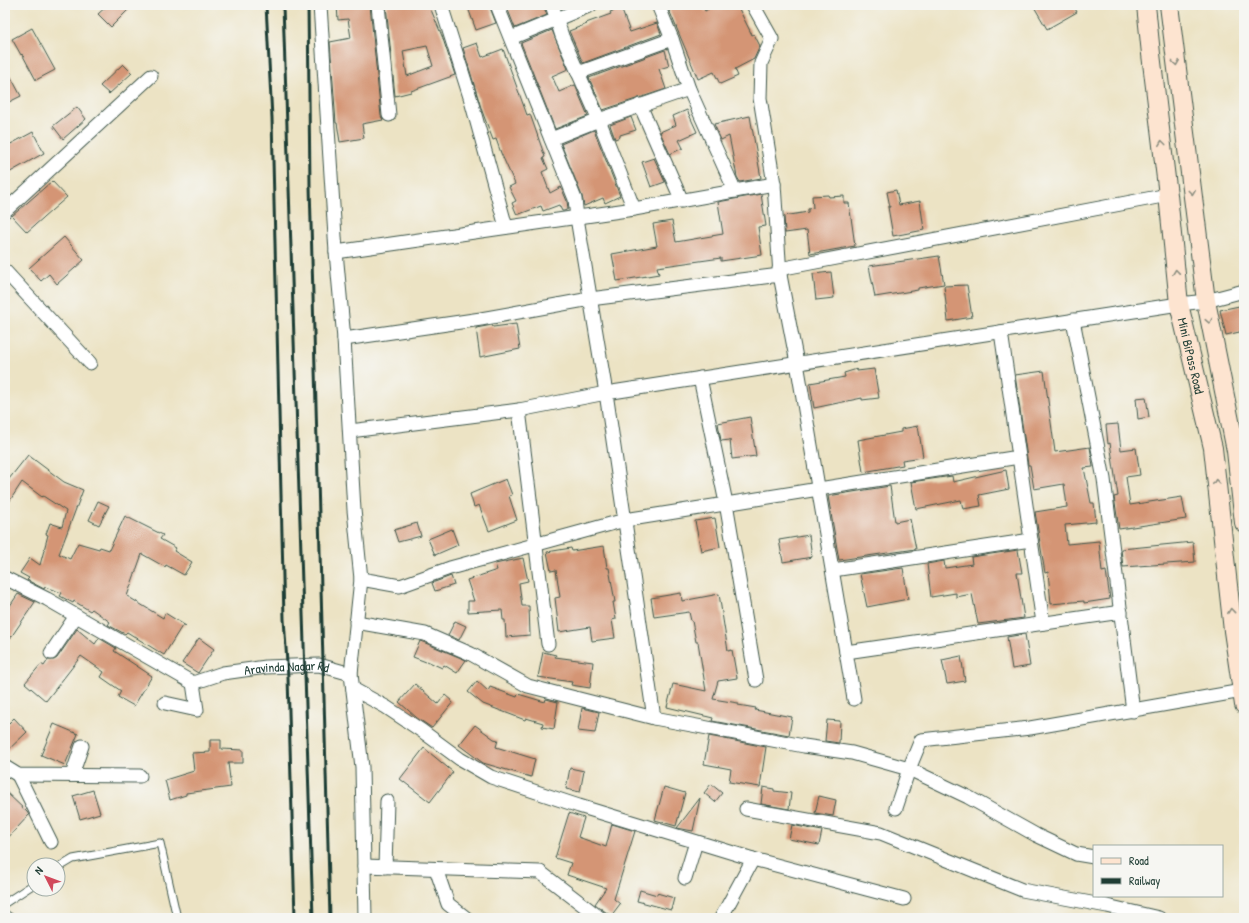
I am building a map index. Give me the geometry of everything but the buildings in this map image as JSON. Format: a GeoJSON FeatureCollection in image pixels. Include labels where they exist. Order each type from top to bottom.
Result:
{"type":"FeatureCollection","features":[{"type":"Feature","properties":{"kind":"main road"},"geometry":{"type":"LineString","coordinates":[[1169,5],[1206,301],[1240,451],[1244,523]]}},
{"type":"Feature","properties":{"kind":"main road"},"geometry":{"type":"LineString","coordinates":[[1172,24],[1175,5]]}},
{"type":"Feature","properties":{"kind":"main road","name":"Mini BiPass Road"},"geometry":{"type":"LineString","coordinates":[[1145,11],[1168,195],[1179,304],[1213,448],[1233,631],[1243,698]]}},
{"type":"Feature","properties":{"kind":"street"},"geometry":{"type":"LineString","coordinates":[[320,5],[336,252],[344,339],[354,510],[361,579],[351,674],[362,767],[365,918]]}},
{"type":"Feature","properties":{"kind":"street"},"geometry":{"type":"LineString","coordinates":[[378,5],[389,115]]}},
{"type":"Feature","properties":{"kind":"street"},"geometry":{"type":"LineString","coordinates":[[441,5],[470,96],[506,227]]}},
{"type":"Feature","properties":{"kind":"street"},"geometry":{"type":"LineString","coordinates":[[497,5],[575,198],[606,393],[654,718]]}},
{"type":"Feature","properties":{"kind":"street"},"geometry":{"type":"LineString","coordinates":[[552,5],[562,36],[599,120],[634,209]]}},
{"type":"Feature","properties":{"kind":"street"},"geometry":{"type":"LineString","coordinates":[[511,38],[591,5]]}},
{"type":"Feature","properties":{"kind":"street"},"geometry":{"type":"LineString","coordinates":[[658,5],[672,38],[689,89],[735,191]]}},
{"type":"Feature","properties":{"kind":"street"},"geometry":{"type":"LineString","coordinates":[[753,5],[772,39],[761,63],[760,98],[774,184],[780,272],[819,488],[854,699]]}},
{"type":"Feature","properties":{"kind":"street"},"geometry":{"type":"LineString","coordinates":[[578,73],[672,38]]}},
{"type":"Feature","properties":{"kind":"street"},"geometry":{"type":"LineString","coordinates":[[5,211],[151,76]]}},
{"type":"Feature","properties":{"kind":"street"},"geometry":{"type":"LineString","coordinates":[[551,139],[640,105],[689,89]]}},
{"type":"Feature","properties":{"kind":"street"},"geometry":{"type":"LineString","coordinates":[[640,105],[682,201]]}},
{"type":"Feature","properties":{"kind":"street"},"geometry":{"type":"LineString","coordinates":[[336,252],[577,218],[774,184]]}},
{"type":"Feature","properties":{"kind":"street"},"geometry":{"type":"LineString","coordinates":[[344,339],[481,319],[590,299],[780,272],[1168,195]]}},
{"type":"Feature","properties":{"kind":"street"},"geometry":{"type":"LineString","coordinates":[[5,271],[90,363]]}},
{"type":"Feature","properties":{"kind":"street"},"geometry":{"type":"LineString","coordinates":[[350,431],[519,410],[606,393],[700,378],[1073,320],[1206,301],[1244,291]]}},
{"type":"Feature","properties":{"kind":"street"},"geometry":{"type":"LineString","coordinates":[[1073,320],[1104,479],[1133,711]]}},
{"type":"Feature","properties":{"kind":"street"},"geometry":{"type":"LineString","coordinates":[[1001,332],[1043,623]]}},
{"type":"Feature","properties":{"kind":"street"},"geometry":{"type":"LineString","coordinates":[[700,378],[726,504],[756,680]]}},
{"type":"Feature","properties":{"kind":"street"},"geometry":{"type":"LineString","coordinates":[[519,410],[548,644]]}},
{"type":"Feature","properties":{"kind":"street"},"geometry":{"type":"LineString","coordinates":[[361,579],[400,586],[450,568],[625,520],[1019,457]]}},
{"type":"Feature","properties":{"kind":"street"},"geometry":{"type":"LineString","coordinates":[[832,570],[1031,540]]}},
{"type":"Feature","properties":{"kind":"street"},"geometry":{"type":"LineString","coordinates":[[5,578],[76,616],[193,683],[197,710],[165,703]]}},
{"type":"Feature","properties":{"kind":"street"},"geometry":{"type":"LineString","coordinates":[[846,652],[1121,612]]}},
{"type":"Feature","properties":{"kind":"street"},"geometry":{"type":"LineString","coordinates":[[51,653],[76,616]]}},
{"type":"Feature","properties":{"kind":"street"},"geometry":{"type":"LineString","coordinates":[[356,622],[425,634],[471,654],[528,686],[654,718],[852,754],[909,769],[968,797],[1036,835],[1076,854],[1093,857]]}},
{"type":"Feature","properties":{"kind":"street","name":"Aravinda Nagar Rd"},"geometry":{"type":"LineString","coordinates":[[193,683],[223,674],[266,667],[319,666],[351,674]]}},
{"type":"Feature","properties":{"kind":"street"},"geometry":{"type":"LineString","coordinates":[[353,689],[386,707],[422,730],[460,759],[491,777],[579,806],[753,859],[904,899]]}},
{"type":"Feature","properties":{"kind":"street"},"geometry":{"type":"LineString","coordinates":[[896,808],[909,769],[921,740],[1030,728],[1133,711],[1243,698]]}},
{"type":"Feature","properties":{"kind":"street"},"geometry":{"type":"LineString","coordinates":[[72,775],[82,746]]}},
{"type":"Feature","properties":{"kind":"street"},"geometry":{"type":"LineString","coordinates":[[5,767],[18,775],[140,776]]}},
{"type":"Feature","properties":{"kind":"street"},"geometry":{"type":"LineString","coordinates":[[18,775],[50,842]]}},
{"type":"Feature","properties":{"kind":"street"},"geometry":{"type":"LineString","coordinates":[[385,867],[387,801]]}},
{"type":"Feature","properties":{"kind":"street"},"geometry":{"type":"LineString","coordinates":[[746,809],[881,833],[1022,890],[1108,901],[1159,918]]}},
{"type":"Feature","properties":{"kind":"street"},"geometry":{"type":"LineString","coordinates":[[685,878],[696,842]]}},
{"type":"Feature","properties":{"kind":"street"},"geometry":{"type":"LineString","coordinates":[[721,918],[753,859]]}},
{"type":"Feature","properties":{"kind":"street"},"geometry":{"type":"LineString","coordinates":[[364,866],[540,872],[600,918]]}},
{"type":"Feature","properties":{"kind":"street"},"geometry":{"type":"LineString","coordinates":[[436,869],[448,904],[466,918]]}},
{"type":"Feature","properties":{"kind":"lane"},"geometry":{"type":"LineString","coordinates":[[66,863],[73,858],[160,843],[177,918]]}},
{"type":"Feature","properties":{"kind":"lane"},"geometry":{"type":"LineString","coordinates":[[5,903],[26,889]]}},
{"type":"Feature","properties":{"kind":"lane"},"geometry":{"type":"LineString","coordinates":[[5,914],[11,918]]}},
{"type":"Feature","properties":{"kind":"railway"},"geometry":{"type":"LineString","coordinates":[[266,5],[272,118],[284,619],[288,677],[295,918]]}},
{"type":"Feature","properties":{"kind":"railway"},"geometry":{"type":"LineString","coordinates":[[283,5],[313,918]]}},
{"type":"Feature","properties":{"kind":"railway"},"geometry":{"type":"LineString","coordinates":[[308,5],[310,186],[330,918]]}}]}
